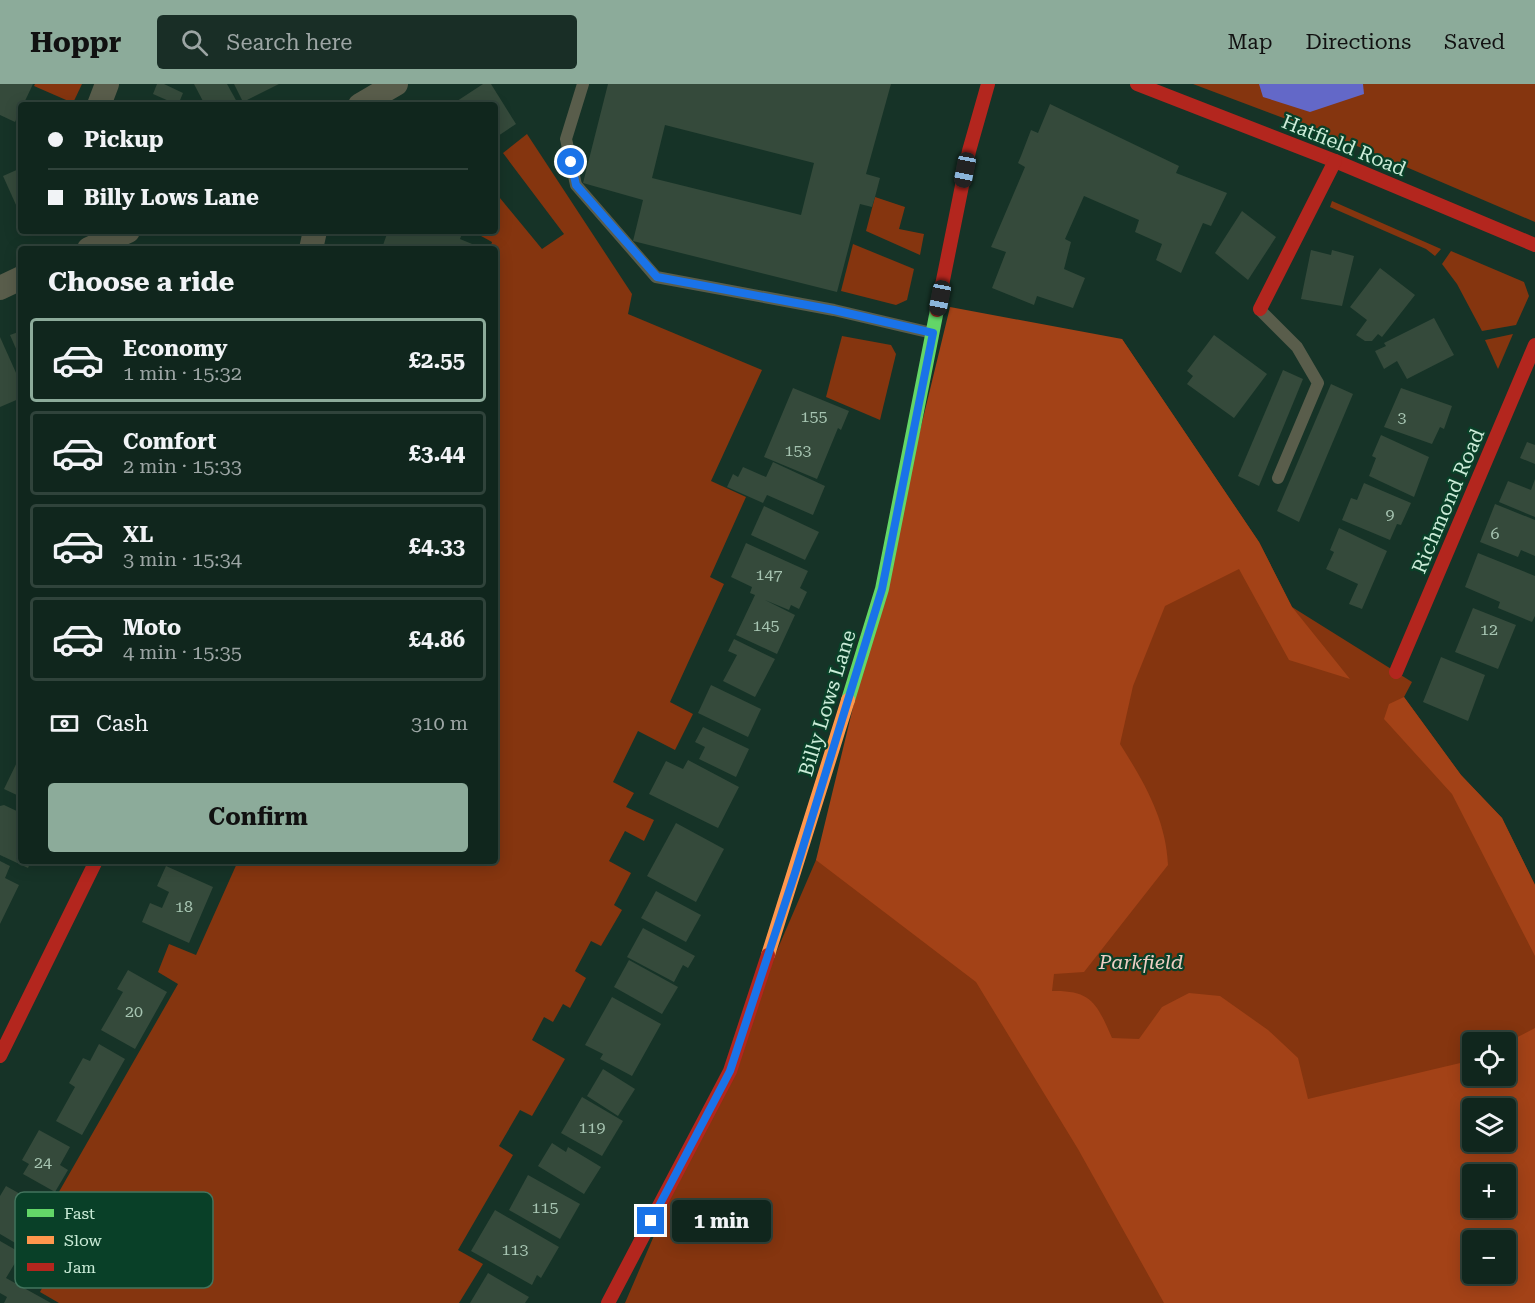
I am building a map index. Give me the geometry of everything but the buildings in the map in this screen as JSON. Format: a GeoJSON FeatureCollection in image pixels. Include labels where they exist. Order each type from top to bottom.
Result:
{"type":"FeatureCollection","features":[{"type":"Feature","properties":{"kind":"street"},"geometry":{"type":"LineString","coordinates":[[100,102],[107,84]]}},
{"type":"Feature","properties":{"kind":"street"},"geometry":{"type":"LineString","coordinates":[[365,102],[396,84]]}},
{"type":"Feature","properties":{"kind":"street","name":"Billy Lows Lane"},"geometry":{"type":"LineString","coordinates":[[608,1303],[730,1071],[882,589],[969,151],[988,84]]}},
{"type":"Feature","properties":{"kind":"street","name":"Hatfield Road"},"geometry":{"type":"LineString","coordinates":[[1137,84],[1335,161],[1535,245]]}},
{"type":"Feature","properties":{"kind":"street"},"geometry":{"type":"LineString","coordinates":[[1260,309],[1335,161]]}},
{"type":"Feature","properties":{"kind":"street"},"geometry":{"type":"LineString","coordinates":[[95,246],[118,234]]}},
{"type":"Feature","properties":{"kind":"street"},"geometry":{"type":"LineString","coordinates":[[0,288],[18,279]]}},
{"type":"Feature","properties":{"kind":"street","name":"Richmond Road"},"geometry":{"type":"LineString","coordinates":[[1396,672],[1535,345]]}},
{"type":"Feature","properties":{"kind":"street"},"geometry":{"type":"LineString","coordinates":[[0,1056],[95,864]]}},
{"type":"Feature","properties":{"kind":"lane"},"geometry":{"type":"LineString","coordinates":[[583,84],[566,139],[576,185],[657,277],[834,310],[933,333]]}},
{"type":"Feature","properties":{"kind":"lane"},"geometry":{"type":"LineString","coordinates":[[1260,309],[1297,347],[1318,382],[1278,478]]}},
{"type":"Feature","properties":{"kind":"green space"},"geometry":{"type":"Polygon","coordinates":[[[35,84],[82,84],[73,102],[34,86],[35,84]]]}},
{"type":"Feature","properties":{"kind":"green space"},"geometry":{"type":"Polygon","coordinates":[[[1193,84],[1535,84],[1535,222],[1350,143],[1193,84]]]}},
{"type":"Feature","properties":{"kind":"green space"},"geometry":{"type":"Polygon","coordinates":[[[527,134],[632,294],[628,314],[762,370],[711,481],[746,497],[710,577],[724,584],[670,702],[693,714],[675,750],[638,731],[613,782],[634,793],[626,807],[654,820],[644,841],[625,831],[609,861],[631,873],[614,905],[622,910],[601,946],[591,941],[575,971],[586,978],[570,1008],[563,1004],[553,1022],[544,1017],[532,1040],[565,1059],[532,1116],[520,1110],[499,1146],[513,1155],[458,1250],[483,1264],[459,1303],[59,1303],[40,1292],[42,1288],[213,1288],[213,1192],[59,1192],[178,984],[158,972],[169,944],[196,955],[237,864],[498,864],[498,246],[491,246],[492,242],[477,234],[498,234],[498,196],[542,249],[564,234],[503,153],[527,134]]]}},
{"type":"Feature","properties":{"kind":"green space"},"geometry":{"type":"Polygon","coordinates":[[[875,197],[905,207],[899,229],[924,234],[920,255],[866,231],[875,197]]]}},
{"type":"Feature","properties":{"kind":"green space"},"geometry":{"type":"Polygon","coordinates":[[[1332,201],[1441,249],[1435,256],[1426,249],[1330,207],[1332,201]]]}},
{"type":"Feature","properties":{"kind":"green space"},"geometry":{"type":"Polygon","coordinates":[[[853,244],[914,269],[907,300],[896,305],[841,291],[853,244]]]}},
{"type":"Feature","properties":{"kind":"green space"},"geometry":{"type":"Polygon","coordinates":[[[1451,251],[1524,282],[1529,296],[1516,325],[1482,331],[1457,284],[1442,264],[1451,251]]]}},
{"type":"Feature","properties":{"kind":"green space"},"geometry":{"type":"Polygon","coordinates":[[[1513,334],[1498,369],[1485,340],[1513,334]]]}},
{"type":"Feature","properties":{"kind":"green space"},"geometry":{"type":"Polygon","coordinates":[[[842,336],[891,345],[896,354],[880,420],[826,397],[842,336]]]}},
{"type":"Feature","properties":{"kind":"green space","name":"Parkfield"},"geometry":{"type":"Polygon","coordinates":[[[1122,339],[1259,542],[1292,607],[1412,682],[1404,697],[1461,775],[1502,818],[1535,885],[1535,1303],[625,1303],[816,860],[1122,339]]]}},
{"type":"Feature","properties":{"kind":"shaded area"},"geometry":{"type":"Polygon","coordinates":[[[1259,84],[1363,84],[1364,94],[1310,112],[1263,97],[1259,84]]]}},
{"type":"Feature","properties":{"kind":"shaded area"},"geometry":{"type":"Polygon","coordinates":[[[950,307],[1122,339],[1259,542],[1292,607],[1350,679],[1289,660],[1239,569],[1165,606],[1133,686],[1120,744],[1145,787],[1158,817],[1163,832],[1168,865],[1084,972],[1054,974],[1052,991],[1065,991],[1085,996],[1097,1008],[1112,1038],[1139,1039],[1162,1007],[1189,993],[1220,996],[1268,1030],[1298,1058],[1308,1099],[1462,1063],[1462,1086],[1516,1086],[1516,1038],[1535,1028],[1535,1303],[1164,1303],[1078,1149],[976,982],[816,860],[950,307]]]}},
{"type":"Feature","properties":{"kind":"shaded area"},"geometry":{"type":"Polygon","coordinates":[[[1404,697],[1461,775],[1502,818],[1535,885],[1535,956],[1452,794],[1384,719],[1389,704],[1404,697]]]}},
{"type":"Feature","properties":{"kind":"traffic: fast"},"geometry":{"type":"LineString","coordinates":[[848,700],[882,589],[937,310]]}},
{"type":"Feature","properties":{"kind":"traffic: slow"},"geometry":{"type":"LineString","coordinates":[[768,955],[848,700]]}},
{"type":"Feature","properties":{"kind":"traffic: jam"},"geometry":{"type":"LineString","coordinates":[[937,310],[969,151],[988,84]]}},
{"type":"Feature","properties":{"kind":"traffic: jam"},"geometry":{"type":"LineString","coordinates":[[1137,84],[1335,161],[1535,245]]}},
{"type":"Feature","properties":{"kind":"traffic: jam"},"geometry":{"type":"LineString","coordinates":[[1260,309],[1335,161]]}},
{"type":"Feature","properties":{"kind":"traffic: jam"},"geometry":{"type":"LineString","coordinates":[[1396,672],[1535,345]]}},
{"type":"Feature","properties":{"kind":"traffic: jam"},"geometry":{"type":"LineString","coordinates":[[0,1056],[95,864]]}},
{"type":"Feature","properties":{"kind":"traffic: jam"},"geometry":{"type":"LineString","coordinates":[[608,1303],[730,1071],[768,955]]}},
{"type":"Feature","properties":{"kind":"route"},"geometry":{"type":"LineString","coordinates":[[571,162],[576,185],[657,277],[834,310],[933,333],[882,589],[795,873],[730,1071],[651,1221]]}}]}
